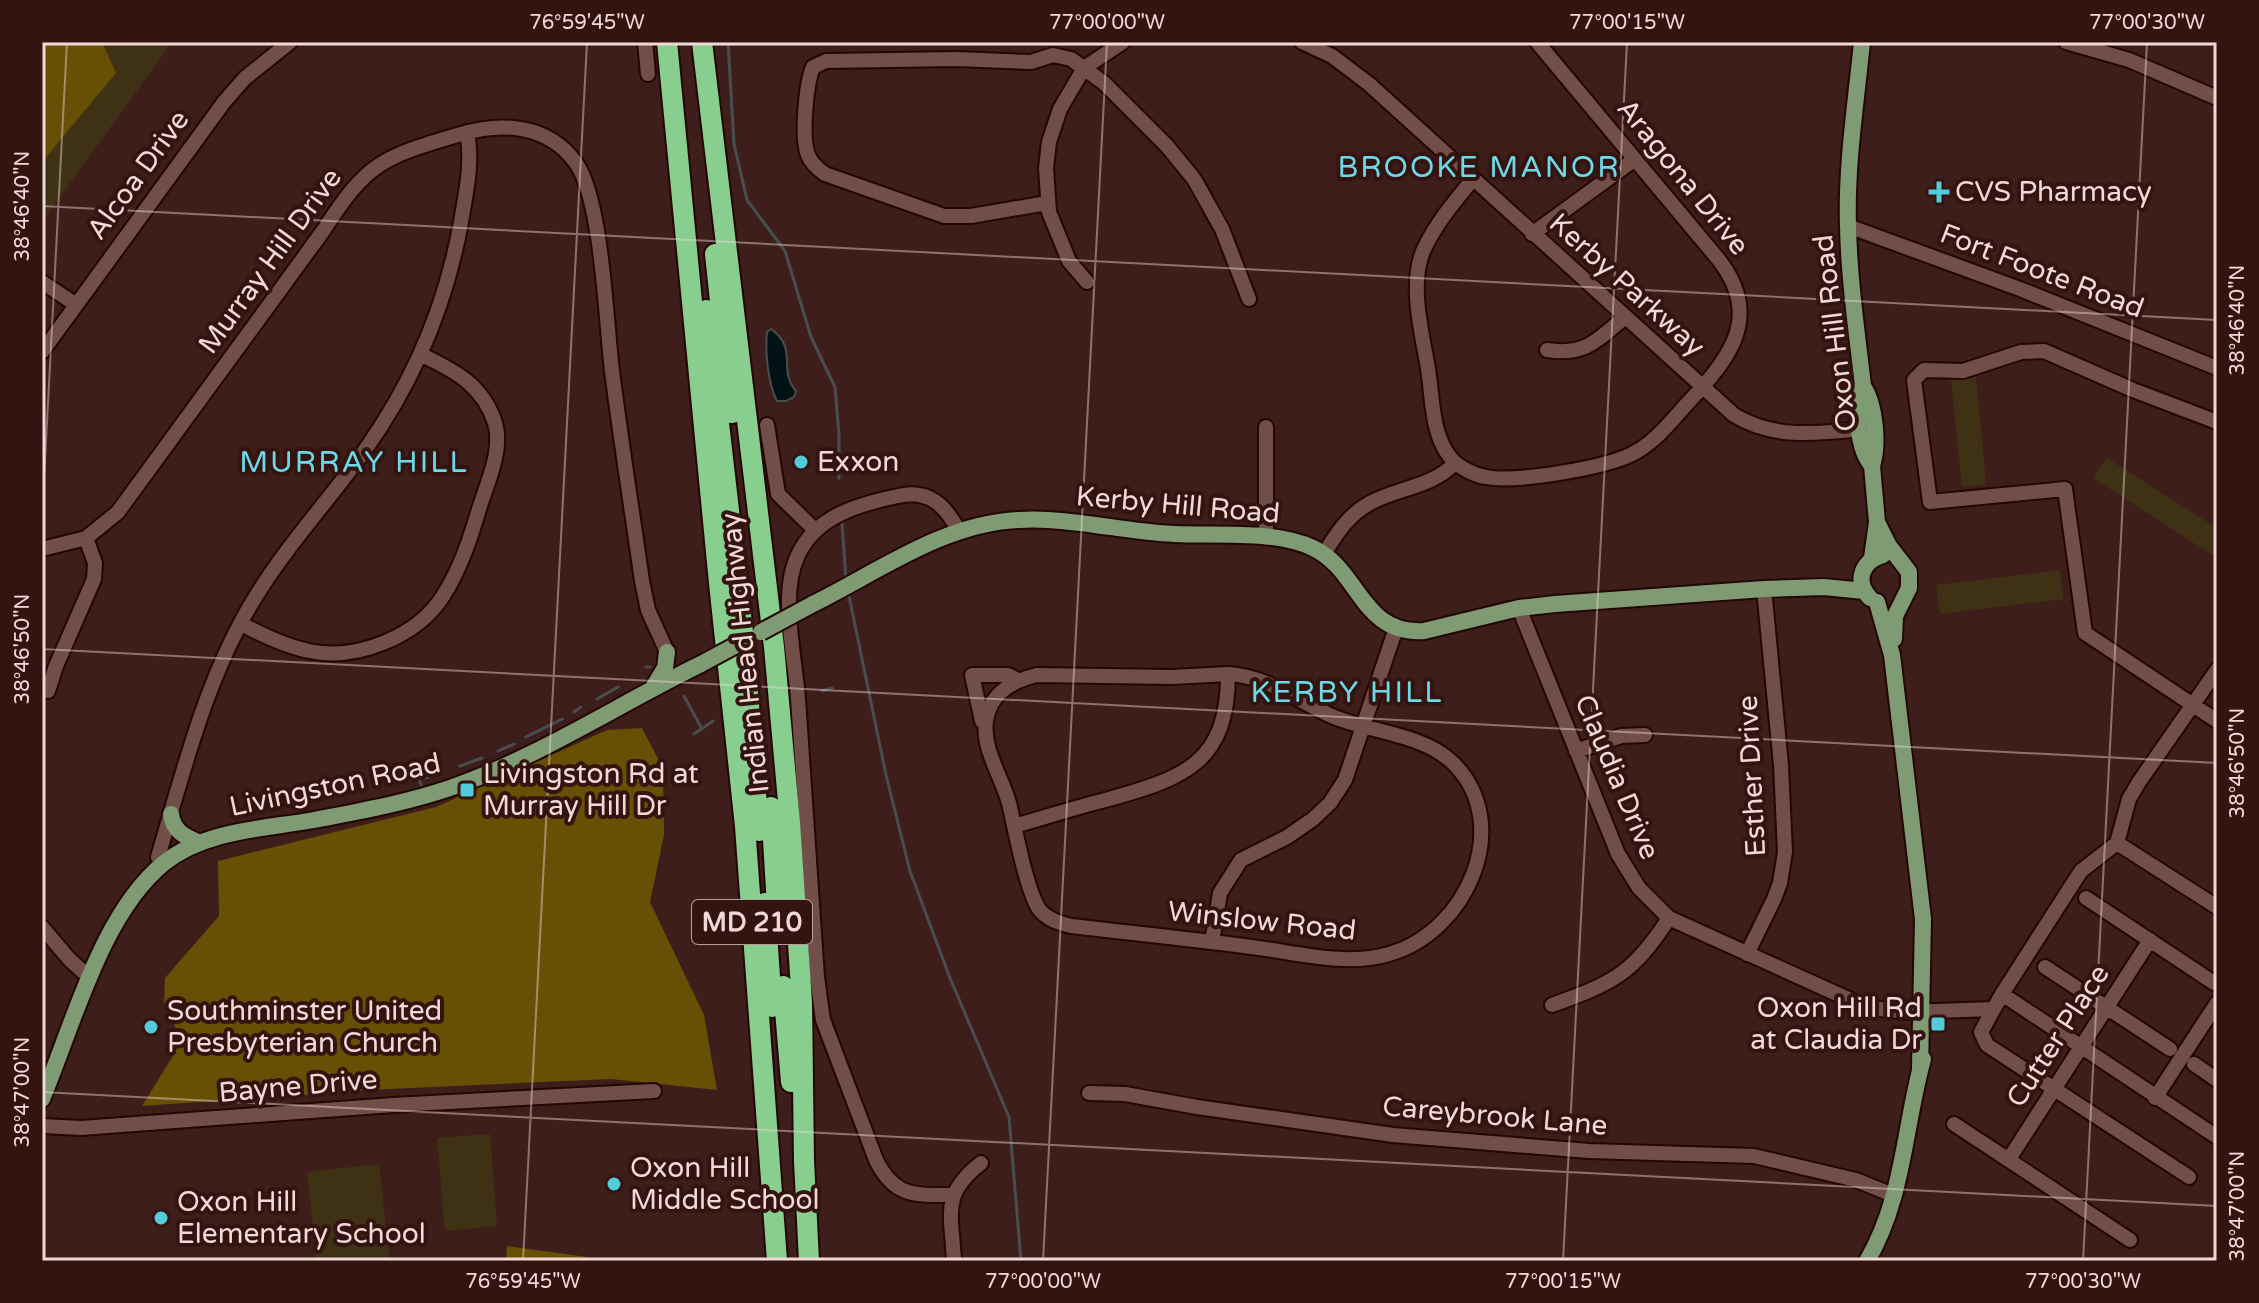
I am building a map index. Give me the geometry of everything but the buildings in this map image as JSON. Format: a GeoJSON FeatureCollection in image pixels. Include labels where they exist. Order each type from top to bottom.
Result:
{"type":"FeatureCollection","features":[{"type":"Feature","properties":{"kind":"highway"},"geometry":{"type":"LineString","coordinates":[[667,42],[700,254],[750,638],[777,1096],[777,1260]]}},
{"type":"Feature","properties":{"kind":"highway","name":"Indian Head Highway"},"geometry":{"type":"LineString","coordinates":[[667,42],[745,826],[777,1260]]}},
{"type":"Feature","properties":{"kind":"highway","name":"Indian Head Highway"},"geometry":{"type":"LineString","coordinates":[[702,42],[774,647],[790,823],[802,1003],[809,1261]]}},
{"type":"Feature","properties":{"kind":"highway"},"geometry":{"type":"LineString","coordinates":[[715,147],[714,252],[790,1069],[804,1161]]}},
{"type":"Feature","properties":{"kind":"main road","name":"Oxon Hill Road"},"geometry":{"type":"LineString","coordinates":[[1862,42],[1850,149],[1848,226],[1850,275],[1863,386],[1856,395],[1874,458],[1877,522],[1872,558]]}},
{"type":"Feature","properties":{"kind":"main road","name":"Kerby Hill Road"},"geometry":{"type":"LineString","coordinates":[[750,638],[959,531],[993,522],[1020,520],[1162,534],[1266,537],[1297,542],[1324,554],[1375,614],[1396,628]]}},
{"type":"Feature","properties":{"kind":"main road","name":"Oxon Hill Road"},"geometry":{"type":"LineString","coordinates":[[1877,522],[1889,546],[1900,558]]}},
{"type":"Feature","properties":{"kind":"main road"},"geometry":{"type":"LineString","coordinates":[[1824,587],[1862,572],[1872,558],[1886,554],[1900,558],[1906,564],[1911,580],[1895,616],[1892,655]]}},
{"type":"Feature","properties":{"kind":"main road"},"geometry":{"type":"LineString","coordinates":[[1862,572],[1864,591]]}},
{"type":"Feature","properties":{"kind":"main road"},"geometry":{"type":"LineString","coordinates":[[1396,628],[1424,631],[1519,608],[1764,589],[1824,587],[1864,591],[1877,602],[1887,604],[1904,596]]}},
{"type":"Feature","properties":{"kind":"main road"},"geometry":{"type":"LineString","coordinates":[[1869,1261],[1902,1169],[1920,1069],[1932,976],[1924,933],[1892,655],[1877,602]]}},
{"type":"Feature","properties":{"kind":"main road","name":"Livingston Road"},"geometry":{"type":"LineString","coordinates":[[42,1099],[90,978],[121,912],[135,892],[164,863],[200,843],[225,836],[377,807],[446,790],[518,761],[750,638]]}},
{"type":"Feature","properties":{"kind":"main road"},"geometry":{"type":"LineString","coordinates":[[650,691],[665,668],[667,652],[682,661],[701,664]]}},
{"type":"Feature","properties":{"kind":"main road"},"geometry":{"type":"LineString","coordinates":[[171,814],[172,823],[181,835],[200,843]]}},
{"type":"Feature","properties":{"kind":"street","name":"Alcoa Drive"},"geometry":{"type":"LineString","coordinates":[[42,352],[224,102],[245,78],[290,42]]}},
{"type":"Feature","properties":{"kind":"street"},"geometry":{"type":"LineString","coordinates":[[645,42],[648,74]]}},
{"type":"Feature","properties":{"kind":"street"},"geometry":{"type":"LineString","coordinates":[[1087,282],[1069,261],[1047,203],[1046,168],[1051,133],[1060,109],[1084,68],[1123,42]]}},
{"type":"Feature","properties":{"kind":"street","name":"Kerby Parkway"},"geometry":{"type":"LineString","coordinates":[[1302,42],[1332,56],[1369,84],[1702,388],[1743,421],[1777,432],[1808,434],[1867,428]]}},
{"type":"Feature","properties":{"kind":"street","name":"Aragona Drive"},"geometry":{"type":"LineString","coordinates":[[1455,463],[1480,476],[1498,478],[1610,462],[1630,455],[1656,438],[1702,388],[1736,340],[1739,318],[1736,290],[1719,260],[1537,42]]}},
{"type":"Feature","properties":{"kind":"street"},"geometry":{"type":"LineString","coordinates":[[2066,42],[2129,60],[2217,98]]}},
{"type":"Feature","properties":{"kind":"street"},"geometry":{"type":"LineString","coordinates":[[1047,203],[979,215],[944,216],[825,174],[811,161],[806,147],[810,76],[815,65],[826,61],[935,59],[1031,62],[1053,55],[1068,57],[1152,131],[1194,179],[1222,229],[1249,299]]}},
{"type":"Feature","properties":{"kind":"street","name":"Murray Hill Drive"},"geometry":{"type":"LineString","coordinates":[[42,549],[86,538],[118,512],[354,185],[373,168],[397,154],[467,132],[505,126],[535,131],[575,161],[586,182],[599,256],[642,581],[648,610],[667,652]]}},
{"type":"Feature","properties":{"kind":"street"},"geometry":{"type":"LineString","coordinates":[[164,863],[158,857],[183,771],[215,680],[241,624],[256,596],[366,449],[422,355],[445,292],[456,248],[469,176],[467,132]]}},
{"type":"Feature","properties":{"kind":"street"},"geometry":{"type":"LineString","coordinates":[[1532,234],[1635,159]]}},
{"type":"Feature","properties":{"kind":"street"},"geometry":{"type":"LineString","coordinates":[[1324,554],[1345,523],[1360,509],[1381,498],[1423,485],[1447,472],[1455,463],[1446,452],[1437,425],[1423,340],[1419,275],[1421,257],[1435,229],[1473,179]]}},
{"type":"Feature","properties":{"kind":"street","name":"Fort Foote Road"},"geometry":{"type":"LineString","coordinates":[[1848,226],[2020,289],[2217,368]]}},
{"type":"Feature","properties":{"kind":"street"},"geometry":{"type":"LineString","coordinates":[[42,282],[75,304]]}},
{"type":"Feature","properties":{"kind":"street"},"geometry":{"type":"LineString","coordinates":[[1547,350],[1585,349],[1625,317]]}},
{"type":"Feature","properties":{"kind":"street"},"geometry":{"type":"LineString","coordinates":[[2217,422],[2044,351],[2021,352],[1963,371],[1924,370],[1914,380],[1930,502],[2065,489],[2085,633],[2217,721]]}},
{"type":"Feature","properties":{"kind":"street"},"geometry":{"type":"LineString","coordinates":[[241,624],[271,639],[305,650],[323,653],[356,651],[410,629],[443,596],[475,524],[494,458],[496,428],[487,403],[472,384],[448,367],[422,355]]}},
{"type":"Feature","properties":{"kind":"street"},"geometry":{"type":"LineString","coordinates":[[767,425],[778,494],[815,530]]}},
{"type":"Feature","properties":{"kind":"street"},"geometry":{"type":"LineString","coordinates":[[1266,427],[1266,537]]}},
{"type":"Feature","properties":{"kind":"street"},"geometry":{"type":"LineString","coordinates":[[953,1195],[916,1195],[894,1187],[886,1178],[876,1160],[823,1020],[788,601],[796,557],[815,530],[844,511],[909,493],[919,494],[937,501],[949,513],[959,531]]}},
{"type":"Feature","properties":{"kind":"street"},"geometry":{"type":"LineString","coordinates":[[48,691],[60,654],[94,579],[95,563],[86,538]]}},
{"type":"Feature","properties":{"kind":"street","name":"Esther Drive"},"geometry":{"type":"LineString","coordinates":[[1747,954],[1774,899],[1785,852],[1781,765],[1764,589]]}},
{"type":"Feature","properties":{"kind":"street","name":"Claudia Drive"},"geometry":{"type":"LineString","coordinates":[[1519,608],[1624,865],[1639,888],[1669,918],[1867,1007],[1926,1012],[1993,1009]]}},
{"type":"Feature","properties":{"kind":"street"},"geometry":{"type":"LineString","coordinates":[[1212,942],[1218,900],[1241,860],[1287,837],[1330,803],[1345,780],[1396,628]]}},
{"type":"Feature","properties":{"kind":"street"},"geometry":{"type":"LineString","coordinates":[[2189,1177],[1987,1045],[1981,1032],[2081,871],[2117,843],[2129,799],[2217,670]]}},
{"type":"Feature","properties":{"kind":"street"},"geometry":{"type":"LineString","coordinates":[[1014,826],[1156,786],[1186,772],[1211,745],[1223,719],[1228,674]]}},
{"type":"Feature","properties":{"kind":"street","name":"Winslow Road"},"geometry":{"type":"LineString","coordinates":[[1228,674],[1257,679],[1326,713],[1364,726],[1432,749],[1447,758],[1465,778],[1477,807],[1480,831],[1476,866],[1463,899],[1426,938],[1400,951],[1378,957],[1338,957],[1071,926],[1049,918],[1037,904],[1008,799],[995,768],[972,675],[1008,675],[1018,680],[1058,675],[1172,677],[1228,674]]}},
{"type":"Feature","properties":{"kind":"street"},"geometry":{"type":"LineString","coordinates":[[986,724],[998,695],[1018,680]]}},
{"type":"Feature","properties":{"kind":"street"},"geometry":{"type":"LineString","coordinates":[[1576,751],[1621,736],[1645,735]]}},
{"type":"Feature","properties":{"kind":"street"},"geometry":{"type":"LineString","coordinates":[[2117,843],[2217,907]]}},
{"type":"Feature","properties":{"kind":"street"},"geometry":{"type":"LineString","coordinates":[[2086,898],[2214,983]]}},
{"type":"Feature","properties":{"kind":"street"},"geometry":{"type":"LineString","coordinates":[[1552,1005],[1600,988],[1619,976],[1652,942],[1669,918]]}},
{"type":"Feature","properties":{"kind":"street"},"geometry":{"type":"LineString","coordinates":[[42,927],[90,978]]}},
{"type":"Feature","properties":{"kind":"street","name":"Cutter Place"},"geometry":{"type":"LineString","coordinates":[[2009,1159],[2150,940]]}},
{"type":"Feature","properties":{"kind":"street"},"geometry":{"type":"LineString","coordinates":[[2045,967],[2170,1049]]}},
{"type":"Feature","properties":{"kind":"street"},"geometry":{"type":"LineString","coordinates":[[2002,994],[2217,1137]]}},
{"type":"Feature","properties":{"kind":"street"},"geometry":{"type":"LineString","coordinates":[[2155,1098],[2217,1003]]}},
{"type":"Feature","properties":{"kind":"street"},"geometry":{"type":"LineString","coordinates":[[2194,1064],[2217,1080]]}},
{"type":"Feature","properties":{"kind":"street","name":"Bayne Drive"},"geometry":{"type":"LineString","coordinates":[[42,1126],[81,1128],[423,1103],[654,1091]]}},
{"type":"Feature","properties":{"kind":"street","name":"Careybrook Lane"},"geometry":{"type":"LineString","coordinates":[[1089,1093],[1125,1094],[1393,1135],[1589,1151],[1754,1156],[1856,1180],[1893,1195]]}},
{"type":"Feature","properties":{"kind":"street"},"geometry":{"type":"LineString","coordinates":[[1954,1124],[2130,1240]]}},
{"type":"Feature","properties":{"kind":"street"},"geometry":{"type":"LineString","coordinates":[[954,1261],[953,1195],[956,1187],[981,1163]]}},
{"type":"Feature","properties":{"kind":"shaded area"},"geometry":{"type":"Polygon","coordinates":[[[42,42],[172,42],[42,222],[42,42]]]}},
{"type":"Feature","properties":{"kind":"shaded area"},"geometry":{"type":"Polygon","coordinates":[[[42,42],[102,42],[116,73],[42,162],[42,42]]]}},
{"type":"Feature","properties":{"kind":"shaded area"},"geometry":{"type":"Polygon","coordinates":[[[771,329],[784,344],[788,375],[796,391],[794,397],[786,401],[777,401],[769,377],[766,340],[767,332],[771,329]]]}},
{"type":"Feature","properties":{"kind":"shaded area"},"geometry":{"type":"Polygon","coordinates":[[[1976,377],[1986,484],[1962,487],[1951,379],[1976,377]]]}},
{"type":"Feature","properties":{"kind":"shaded area"},"geometry":{"type":"Polygon","coordinates":[[[2107,458],[2217,528],[2217,558],[2093,478],[2107,458]]]}},
{"type":"Feature","properties":{"kind":"shaded area"},"geometry":{"type":"Polygon","coordinates":[[[2060,570],[2063,599],[1940,614],[1936,585],[2060,570]]]}},
{"type":"Feature","properties":{"kind":"shaded area"},"geometry":{"type":"Polygon","coordinates":[[[642,728],[663,768],[664,835],[650,902],[704,1015],[717,1090],[611,1079],[388,1089],[142,1106],[173,1056],[178,1033],[164,1003],[165,978],[219,916],[218,861],[436,807],[607,730],[642,728]]]}},
{"type":"Feature","properties":{"kind":"shaded area"},"geometry":{"type":"Polygon","coordinates":[[[490,1134],[497,1226],[445,1231],[437,1138],[490,1134]]]}},
{"type":"Feature","properties":{"kind":"shaded area"},"geometry":{"type":"Polygon","coordinates":[[[379,1164],[390,1261],[317,1261],[307,1172],[379,1164]]]}},
{"type":"Feature","properties":{"kind":"shaded area"},"geometry":{"type":"Polygon","coordinates":[[[507,1246],[602,1259],[602,1261],[506,1261],[507,1246]]]}},
{"type":"Feature","properties":{"kind":"waterway"},"geometry":{"type":"LineString","coordinates":[[728,42],[734,144],[747,200],[785,251],[811,337],[835,387],[839,478]]}},
{"type":"Feature","properties":{"kind":"waterway"},"geometry":{"type":"LineString","coordinates":[[842,523],[846,580]]}},
{"type":"Feature","properties":{"kind":"waterway"},"geometry":{"type":"LineString","coordinates":[[848,591],[886,775],[910,871],[950,978],[1009,1117],[1021,1261]]}},
{"type":"Feature","properties":{"kind":"waterway"},"geometry":{"type":"LineString","coordinates":[[597,699],[618,687]]}},
{"type":"Feature","properties":{"kind":"waterway"},"geometry":{"type":"LineString","coordinates":[[822,691],[832,688]]}},
{"type":"Feature","properties":{"kind":"waterway"},"geometry":{"type":"LineString","coordinates":[[684,696],[702,729]]}},
{"type":"Feature","properties":{"kind":"waterway"},"geometry":{"type":"LineString","coordinates":[[574,712],[581,707]]}},
{"type":"Feature","properties":{"kind":"waterway"},"geometry":{"type":"LineString","coordinates":[[526,737],[562,719]]}},
{"type":"Feature","properties":{"kind":"waterway"},"geometry":{"type":"LineString","coordinates":[[694,734],[713,721]]}},
{"type":"Feature","properties":{"kind":"waterway"},"geometry":{"type":"LineString","coordinates":[[498,751],[514,744]]}},
{"type":"Feature","properties":{"kind":"waterway"},"geometry":{"type":"LineString","coordinates":[[460,766],[482,758]]}},
{"type":"Feature","properties":{"kind":"waterway"},"geometry":{"type":"LineString","coordinates":[[422,787],[419,779],[429,777]]}},
{"type":"Feature","properties":{"kind":"place","name":"CVS Pharmacy"},"geometry":{"type":"Point","coordinates":[1939,192]}},
{"type":"Feature","properties":{"kind":"place","name":"Exxon"},"geometry":{"type":"Point","coordinates":[801,462]}},
{"type":"Feature","properties":{"kind":"place","name":"Livingston Rd at Murray Hill Dr"},"geometry":{"type":"Point","coordinates":[467,790]}},
{"type":"Feature","properties":{"kind":"place","name":"Oxon Hill Rd at Claudia Dr"},"geometry":{"type":"Point","coordinates":[1938,1024]}},
{"type":"Feature","properties":{"kind":"place","name":"Southminster United Presbyterian Church"},"geometry":{"type":"Point","coordinates":[151,1027]}},
{"type":"Feature","properties":{"kind":"place","name":"Oxon Hill Middle School"},"geometry":{"type":"Point","coordinates":[614,1184]}},
{"type":"Feature","properties":{"kind":"place","name":"Oxon Hill Elementary School"},"geometry":{"type":"Point","coordinates":[161,1218]}},
{"type":"Feature","properties":{"kind":"district","name":"BROOKE MANOR"},"geometry":{"type":"Point","coordinates":[1479,167]}},
{"type":"Feature","properties":{"kind":"district","name":"MURRAY HILL"},"geometry":{"type":"Point","coordinates":[354,462]}},
{"type":"Feature","properties":{"kind":"district","name":"KERBY HILL"},"geometry":{"type":"Point","coordinates":[1347,692]}}]}
